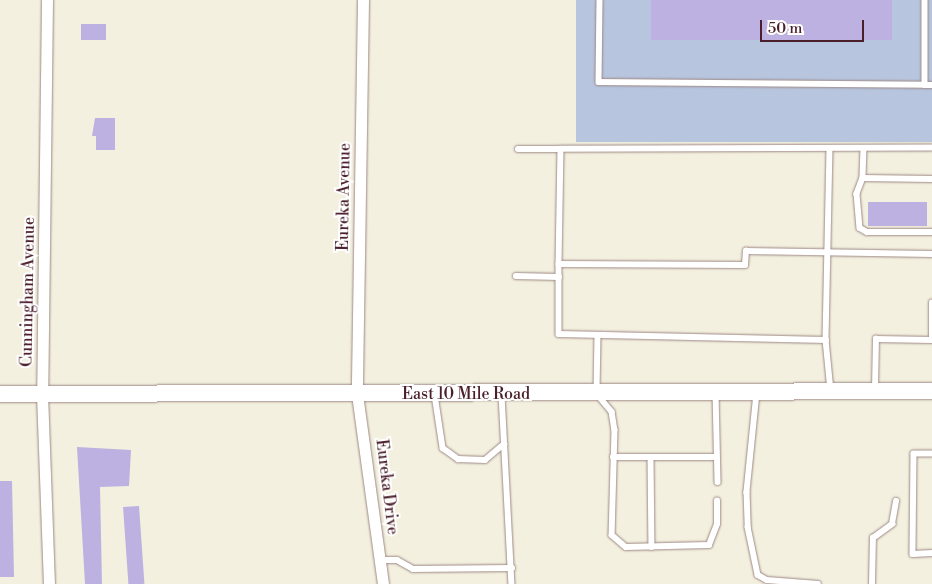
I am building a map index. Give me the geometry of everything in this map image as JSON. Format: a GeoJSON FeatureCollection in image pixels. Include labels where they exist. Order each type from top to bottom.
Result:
{"type":"FeatureCollection","features":[{"type":"Feature","properties":{"kind":"main road","name":"East 10 Mile Road"},"geometry":{"type":"LineString","coordinates":[[0,394],[932,392]]}},
{"type":"Feature","properties":{"kind":"street","name":"Cunningham Avenue"},"geometry":{"type":"LineString","coordinates":[[47,0],[42,394],[49,584]]}},
{"type":"Feature","properties":{"kind":"street","name":"Eureka Avenue"},"geometry":{"type":"LineString","coordinates":[[357,394],[363,0]]}},
{"type":"Feature","properties":{"kind":"street","name":"Eureka Drive"},"geometry":{"type":"LineString","coordinates":[[357,394],[383,584]]}},
{"type":"Feature","properties":{"kind":"lane"},"geometry":{"type":"LineString","coordinates":[[600,0],[599,82],[932,85]]}},
{"type":"Feature","properties":{"kind":"lane"},"geometry":{"type":"LineString","coordinates":[[925,0],[925,85]]}},
{"type":"Feature","properties":{"kind":"lane"},"geometry":{"type":"LineString","coordinates":[[830,148],[826,340],[831,392]]}},
{"type":"Feature","properties":{"kind":"lane"},"geometry":{"type":"LineString","coordinates":[[864,148],[863,178],[857,194],[860,228],[867,232],[932,232]]}},
{"type":"Feature","properties":{"kind":"lane"},"geometry":{"type":"LineString","coordinates":[[518,149],[932,148]]}},
{"type":"Feature","properties":{"kind":"lane"},"geometry":{"type":"LineString","coordinates":[[562,149],[559,334],[826,340]]}},
{"type":"Feature","properties":{"kind":"lane"},"geometry":{"type":"LineString","coordinates":[[863,178],[932,179]]}},
{"type":"Feature","properties":{"kind":"lane"},"geometry":{"type":"LineString","coordinates":[[559,264],[745,265],[746,251],[932,254]]}},
{"type":"Feature","properties":{"kind":"lane"},"geometry":{"type":"LineString","coordinates":[[516,276],[559,276]]}},
{"type":"Feature","properties":{"kind":"lane"},"geometry":{"type":"LineString","coordinates":[[875,392],[876,339],[932,340],[932,303]]}},
{"type":"Feature","properties":{"kind":"lane"},"geometry":{"type":"LineString","coordinates":[[598,335],[597,394],[612,412],[612,535],[626,547],[709,545],[717,524],[717,501]]}},
{"type":"Feature","properties":{"kind":"lane"},"geometry":{"type":"LineString","coordinates":[[716,393],[718,482]]}},
{"type":"Feature","properties":{"kind":"lane"},"geometry":{"type":"LineString","coordinates":[[757,393],[747,492],[748,527],[758,575],[767,580],[818,584]]}},
{"type":"Feature","properties":{"kind":"lane"},"geometry":{"type":"LineString","coordinates":[[435,394],[443,448],[458,459],[485,460],[504,444]]}},
{"type":"Feature","properties":{"kind":"lane"},"geometry":{"type":"LineString","coordinates":[[502,394],[512,584]]}},
{"type":"Feature","properties":{"kind":"lane"},"geometry":{"type":"LineString","coordinates":[[932,454],[914,454],[913,554],[932,553]]}},
{"type":"Feature","properties":{"kind":"lane"},"geometry":{"type":"LineString","coordinates":[[613,457],[716,457]]}},
{"type":"Feature","properties":{"kind":"lane"},"geometry":{"type":"LineString","coordinates":[[651,457],[652,547]]}},
{"type":"Feature","properties":{"kind":"lane"},"geometry":{"type":"LineString","coordinates":[[872,584],[873,538],[892,524],[896,501]]}},
{"type":"Feature","properties":{"kind":"lane"},"geometry":{"type":"LineString","coordinates":[[380,560],[397,560],[413,569],[512,568]]}},
{"type":"Feature","properties":{"kind":"shaded area"},"geometry":{"type":"Polygon","coordinates":[[[576,0],[932,0],[932,142],[576,142],[576,0]]]}},
{"type":"Feature","properties":{"kind":"building"},"geometry":{"type":"Polygon","coordinates":[[[651,0],[892,0],[892,40],[651,40],[651,0]]]}},
{"type":"Feature","properties":{"kind":"building"},"geometry":{"type":"Polygon","coordinates":[[[81,24],[106,24],[106,40],[81,40],[81,24]]]}},
{"type":"Feature","properties":{"kind":"building"},"geometry":{"type":"Polygon","coordinates":[[[95,118],[115,118],[115,150],[96,150],[96,136],[92,136],[95,118]]]}},
{"type":"Feature","properties":{"kind":"building"},"geometry":{"type":"Polygon","coordinates":[[[868,202],[927,202],[927,226],[868,226],[868,202]]]}},
{"type":"Feature","properties":{"kind":"building"},"geometry":{"type":"Polygon","coordinates":[[[77,447],[131,450],[129,486],[100,487],[102,584],[85,584],[77,447]]]}},
{"type":"Feature","properties":{"kind":"building"},"geometry":{"type":"Polygon","coordinates":[[[0,481],[12,481],[14,577],[0,577],[0,481]]]}},
{"type":"Feature","properties":{"kind":"building"},"geometry":{"type":"Polygon","coordinates":[[[139,506],[144,584],[128,584],[123,507],[139,506]]]}}]}
